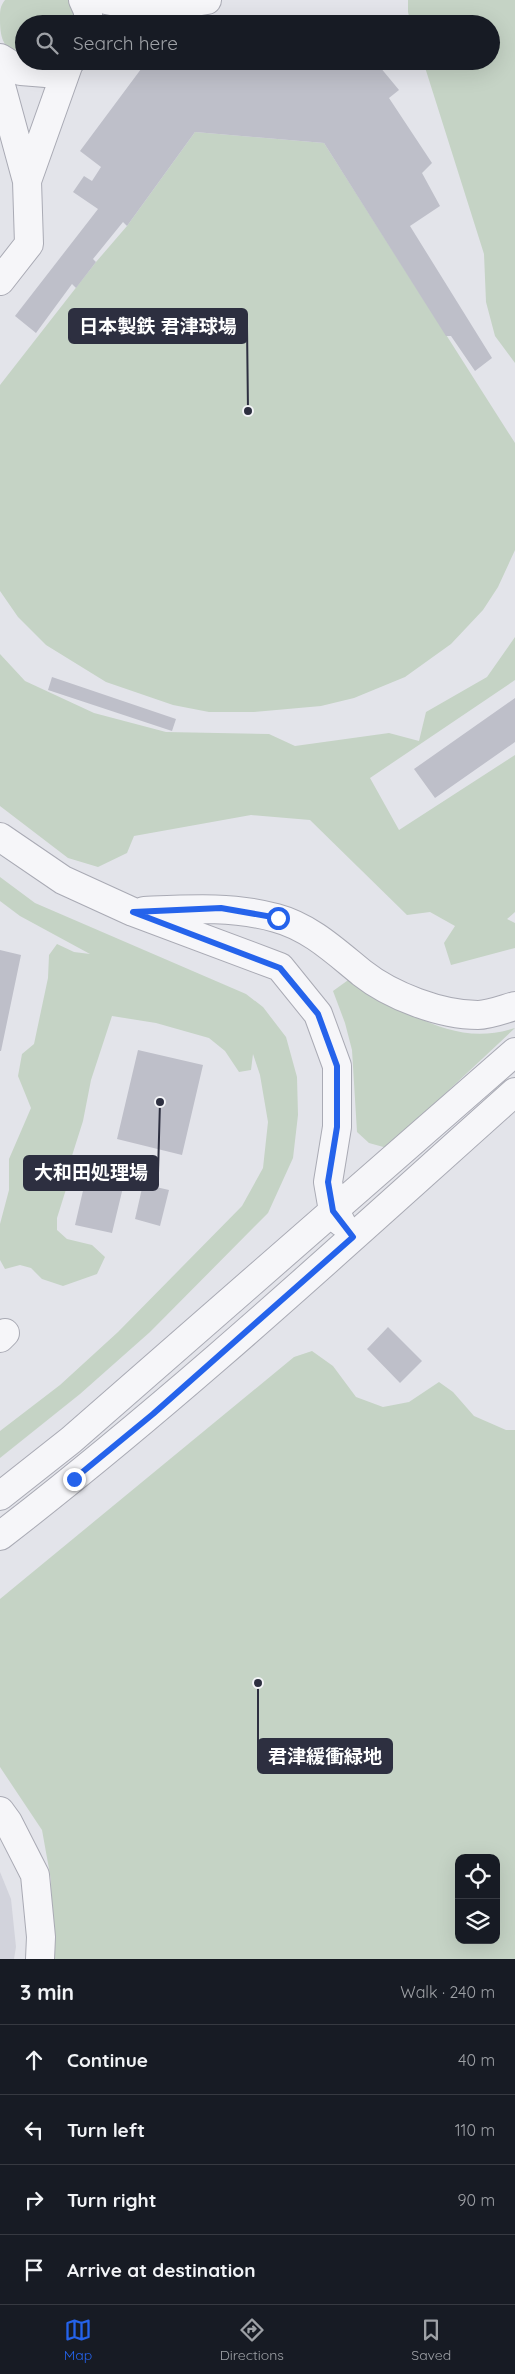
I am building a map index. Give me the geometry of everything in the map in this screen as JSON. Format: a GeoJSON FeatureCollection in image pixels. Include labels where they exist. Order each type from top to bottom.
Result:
{"type":"FeatureCollection","features":[{"type":"Feature","properties":{"kind":"street"},"geometry":{"type":"LineString","coordinates":[[83,0],[88,15]]}},
{"type":"Feature","properties":{"kind":"street"},"geometry":{"type":"LineString","coordinates":[[106,0],[141,15]]}},
{"type":"Feature","properties":{"kind":"street"},"geometry":{"type":"LineString","coordinates":[[147,15],[207,0]]}},
{"type":"Feature","properties":{"kind":"street"},"geometry":{"type":"LineString","coordinates":[[0,58],[15,67]]}},
{"type":"Feature","properties":{"kind":"street"},"geometry":{"type":"LineString","coordinates":[[19,70],[46,73],[53,70]]}},
{"type":"Feature","properties":{"kind":"street"},"geometry":{"type":"LineString","coordinates":[[27,181],[67,70]]}},
{"type":"Feature","properties":{"kind":"street"},"geometry":{"type":"LineString","coordinates":[[0,82],[27,181],[28,244],[0,281]]}},
{"type":"Feature","properties":{"kind":"street"},"geometry":{"type":"LineString","coordinates":[[0,837],[63,880],[133,912],[280,968],[318,1014],[337,1066],[337,1127],[328,1182],[333,1211],[353,1237]]}},
{"type":"Feature","properties":{"kind":"street"},"geometry":{"type":"LineString","coordinates":[[133,912],[221,908],[278,918],[322,940],[364,974],[406,1000],[479,1015],[515,1006]]}},
{"type":"Feature","properties":{"kind":"street"},"geometry":{"type":"LineString","coordinates":[[0,1496],[71,1440],[515,1052]]}},
{"type":"Feature","properties":{"kind":"street"},"geometry":{"type":"LineString","coordinates":[[0,1536],[74,1479],[153,1414],[515,1092]]}},
{"type":"Feature","properties":{"kind":"street"},"geometry":{"type":"LineString","coordinates":[[0,1811],[8,1822],[35,1875],[41,1937],[40,1959]]}},
{"type":"Feature","properties":{"kind":"shaded area"},"geometry":{"type":"Polygon","coordinates":[[[0,1872],[11,1899],[16,1947],[14,1959],[0,1959],[0,1872]]]}},
{"type":"Feature","properties":{"kind":"green space"},"geometry":{"type":"Polygon","coordinates":[[[5,0],[69,0],[74,6],[76,15],[15,15],[15,54],[8,48],[2,38],[0,27],[1,7],[5,0]]]}},
{"type":"Feature","properties":{"kind":"green space"},"geometry":{"type":"Polygon","coordinates":[[[408,0],[515,0],[515,363],[495,336],[486,302],[484,254],[426,70],[500,70],[500,15],[409,15],[408,0]]]}},
{"type":"Feature","properties":{"kind":"green space"},"geometry":{"type":"Polygon","coordinates":[[[195,132],[324,143],[515,443],[515,550],[498,587],[483,610],[451,644],[405,677],[354,698],[321,706],[254,712],[209,712],[173,705],[106,682],[46,645],[18,617],[0,591],[0,385],[96,262],[127,226],[195,132]]]}},
{"type":"Feature","properties":{"kind":"green space"},"geometry":{"type":"Polygon","coordinates":[[[515,637],[515,680],[370,778],[399,830],[515,755],[515,912],[507,919],[515,923],[515,948],[451,965],[444,943],[455,926],[430,912],[407,915],[310,820],[251,815],[134,836],[127,853],[98,867],[68,858],[0,806],[0,654],[25,681],[94,713],[166,732],[269,734],[295,746],[389,733],[419,741],[426,712],[487,677],[515,637]]]}},
{"type":"Feature","properties":{"kind":"green space"},"geometry":{"type":"Polygon","coordinates":[[[0,877],[35,903],[246,994],[263,1007],[286,1037],[297,1077],[298,1115],[293,1158],[268,1213],[150,1332],[80,1394],[0,1458],[0,1431],[60,1385],[118,1332],[242,1206],[263,1168],[268,1122],[260,1075],[253,1054],[251,1070],[239,1072],[225,1051],[209,1038],[156,1023],[112,1016],[91,1080],[83,1121],[70,1162],[68,1183],[57,1218],[57,1230],[67,1239],[92,1245],[105,1257],[97,1274],[63,1286],[42,1279],[31,1268],[20,1265],[5,1269],[0,1260],[0,1224],[9,1190],[9,1159],[31,1108],[18,1076],[22,1054],[34,1044],[48,978],[49,955],[57,944],[74,952],[90,954],[20,916],[0,901],[0,877]]]}},
{"type":"Feature","properties":{"kind":"green space"},"geometry":{"type":"Polygon","coordinates":[[[351,978],[409,1013],[449,1029],[470,1033],[492,1033],[515,1028],[387,1148],[369,1143],[357,1132],[352,1050],[345,1023],[333,991],[351,978]]]}},
{"type":"Feature","properties":{"kind":"green space"},"geometry":{"type":"Polygon","coordinates":[[[312,1351],[333,1366],[356,1397],[383,1407],[409,1402],[439,1382],[453,1392],[474,1416],[506,1430],[515,1430],[515,1959],[52,1959],[51,1880],[42,1830],[0,1767],[0,1599],[294,1357],[312,1351]]]}},
{"type":"Feature","properties":{"kind":"building"},"geometry":{"type":"Polygon","coordinates":[[[140,70],[382,70],[399,90],[389,98],[432,163],[422,173],[440,206],[410,226],[492,358],[475,371],[451,336],[446,336],[324,143],[195,132],[127,226],[123,222],[93,259],[96,262],[76,288],[72,284],[36,333],[15,316],[98,209],[73,192],[84,176],[92,181],[101,167],[80,151],[140,70]]]}},
{"type":"Feature","properties":{"kind":"building"},"geometry":{"type":"Polygon","coordinates":[[[52,677],[176,719],[172,731],[48,690],[52,677]]]}},
{"type":"Feature","properties":{"kind":"building"},"geometry":{"type":"Polygon","coordinates":[[[515,698],[515,742],[435,798],[414,769],[515,698]]]}},
{"type":"Feature","properties":{"kind":"building"},"geometry":{"type":"Polygon","coordinates":[[[0,950],[21,955],[1,1051],[0,1051],[0,950]]]}},
{"type":"Feature","properties":{"kind":"building"},"geometry":{"type":"Polygon","coordinates":[[[138,1050],[203,1065],[182,1155],[117,1139],[138,1050]]]}},
{"type":"Feature","properties":{"kind":"building"},"geometry":{"type":"Polygon","coordinates":[[[89,1165],[126,1175],[112,1233],[75,1225],[89,1165]]]}},
{"type":"Feature","properties":{"kind":"building"},"geometry":{"type":"Polygon","coordinates":[[[143,1184],[169,1190],[160,1226],[135,1219],[143,1184]]]}},
{"type":"Feature","properties":{"kind":"building"},"geometry":{"type":"Polygon","coordinates":[[[388,1327],[422,1361],[400,1383],[367,1349],[388,1327]]]}},
{"type":"Feature","properties":{"kind":"place","name":"日本製鉄 君津球場"},"geometry":{"type":"Point","coordinates":[248,411]}},
{"type":"Feature","properties":{"kind":"place","name":"大和田処理場"},"geometry":{"type":"Point","coordinates":[160,1102]}},
{"type":"Feature","properties":{"kind":"place","name":"君津緩衝緑地"},"geometry":{"type":"Point","coordinates":[258,1683]}},
{"type":"Feature","properties":{"kind":"route"},"geometry":{"type":"LineString","coordinates":[[74,1479],[153,1414],[353,1237],[333,1211],[328,1182],[337,1127],[337,1066],[318,1014],[280,968],[133,912],[221,908],[278,918]]}}]}
